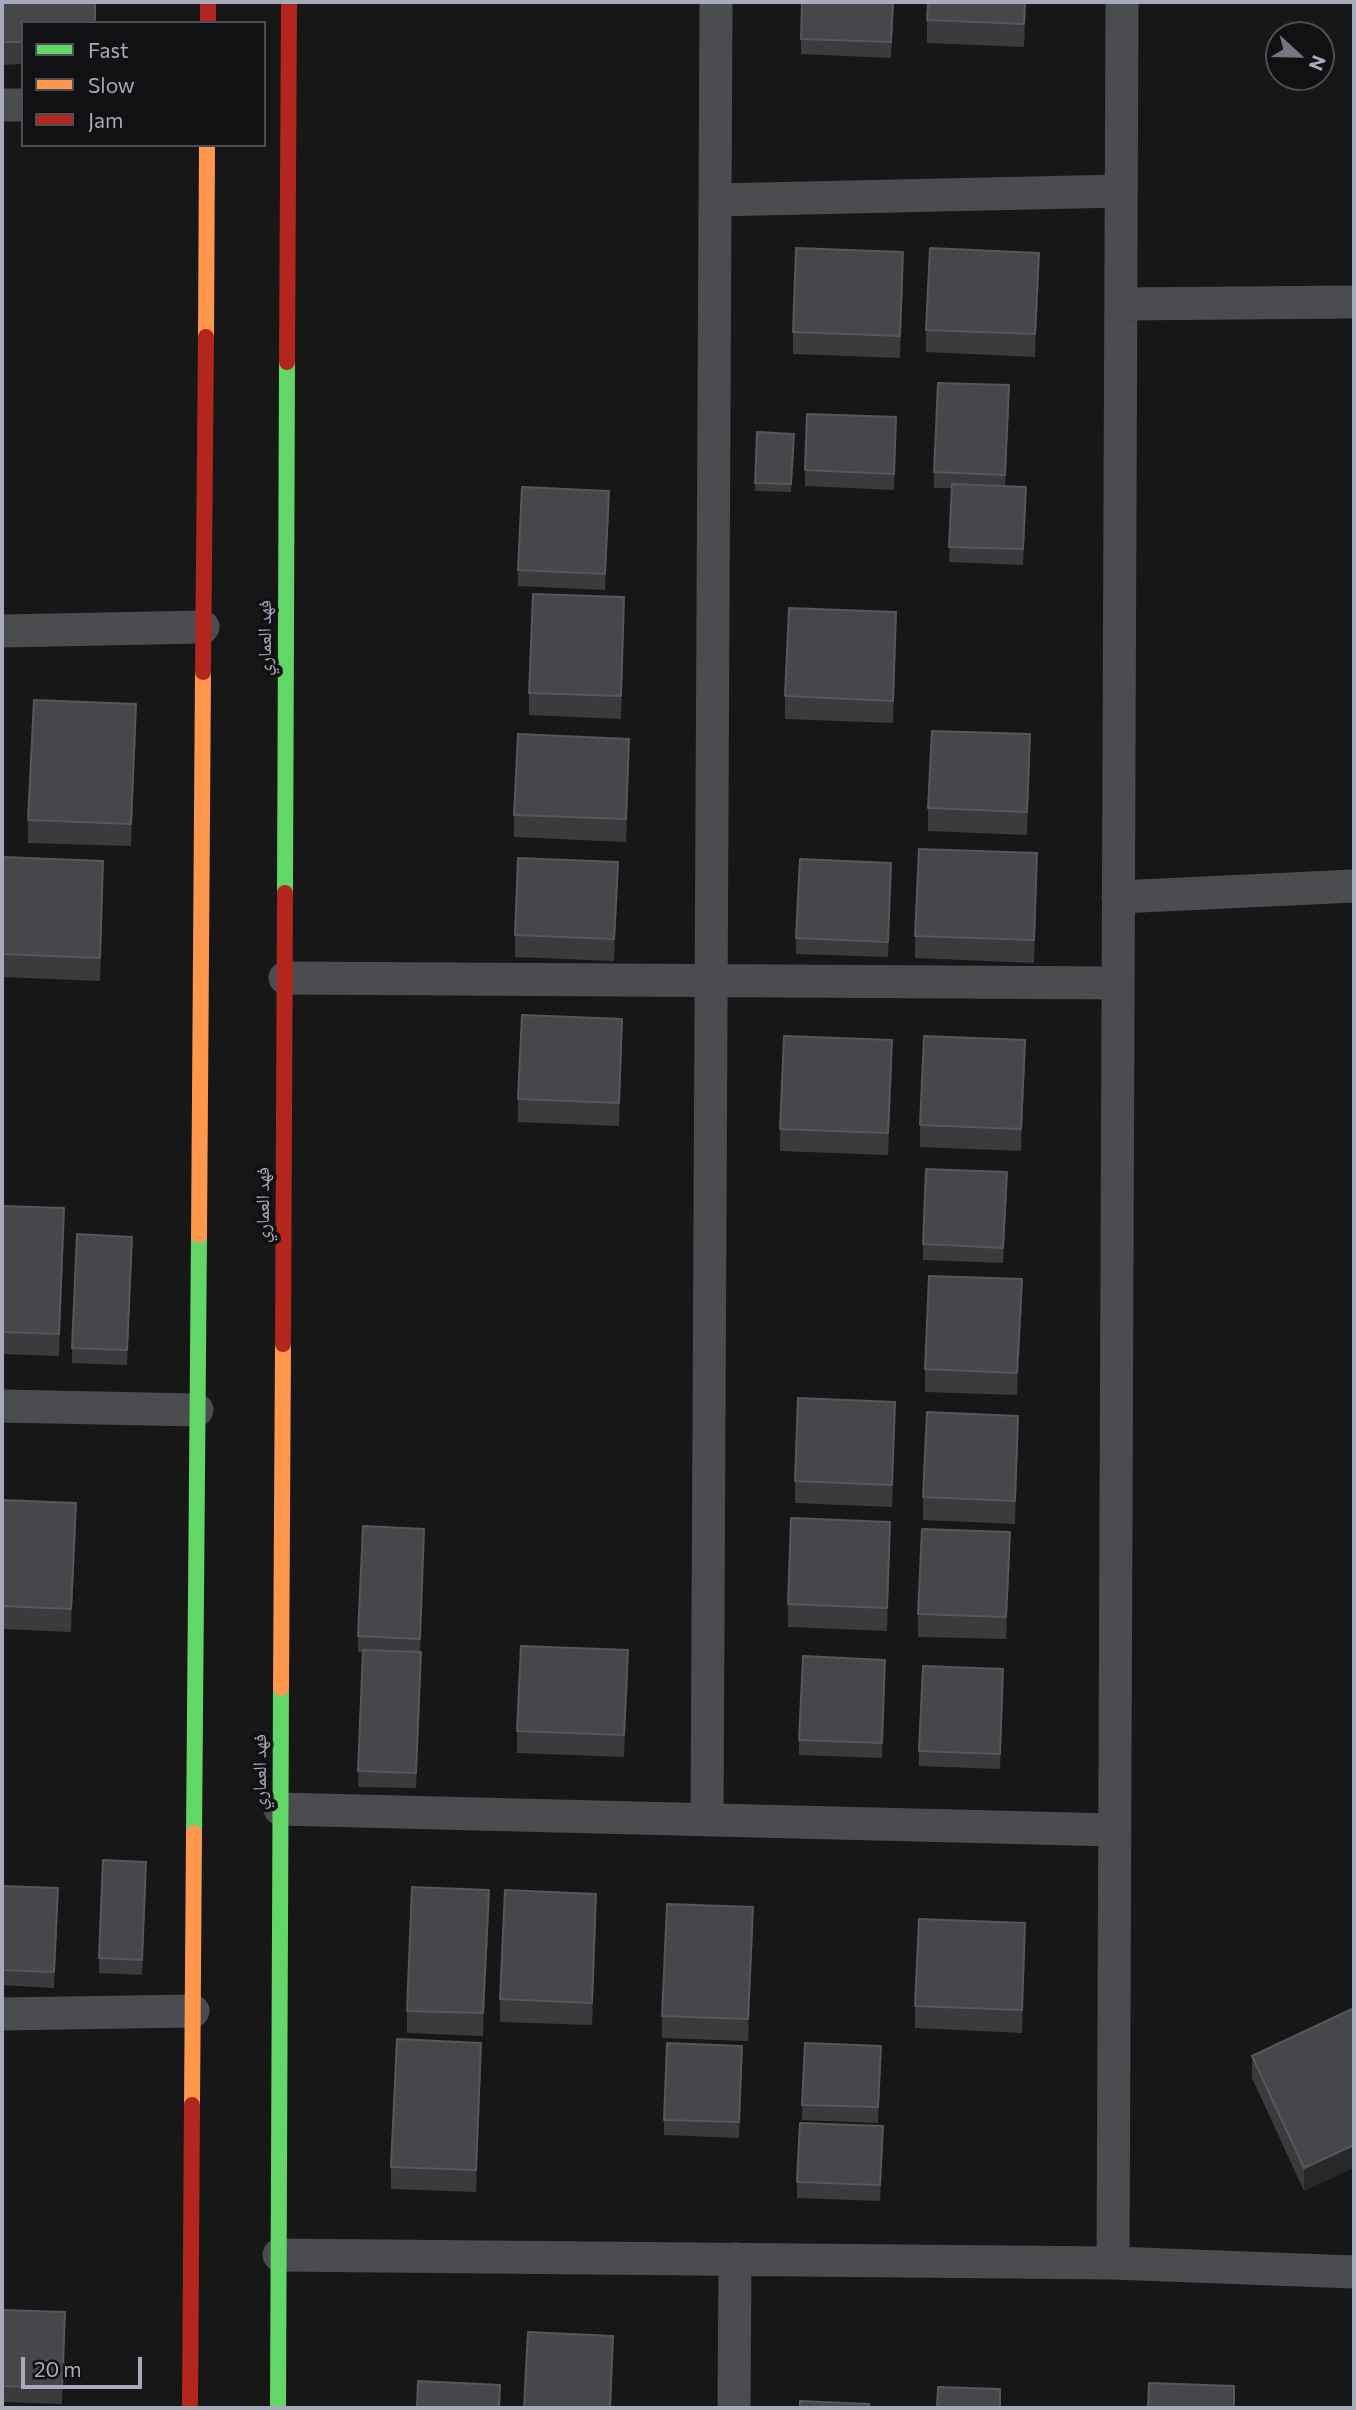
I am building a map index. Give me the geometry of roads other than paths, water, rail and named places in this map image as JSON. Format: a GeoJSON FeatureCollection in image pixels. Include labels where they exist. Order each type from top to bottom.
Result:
{"type":"FeatureCollection","features":[{"type":"Feature","properties":{"kind":"street"},"geometry":{"type":"LineString","coordinates":[[208,2],[208,21]]}},
{"type":"Feature","properties":{"kind":"street","name":"فهد العماري"},"geometry":{"type":"LineString","coordinates":[[278,2408],[289,2]]}},
{"type":"Feature","properties":{"kind":"street"},"geometry":{"type":"LineString","coordinates":[[707,1820],[716,2]]}},
{"type":"Feature","properties":{"kind":"street"},"geometry":{"type":"LineString","coordinates":[[1113,2263],[1122,2]]}},
{"type":"Feature","properties":{"kind":"street"},"geometry":{"type":"LineString","coordinates":[[2,105],[21,105]]}},
{"type":"Feature","properties":{"kind":"street"},"geometry":{"type":"LineString","coordinates":[[190,2408],[207,147]]}},
{"type":"Feature","properties":{"kind":"street"},"geometry":{"type":"LineString","coordinates":[[715,200],[1121,191]]}},
{"type":"Feature","properties":{"kind":"street"},"geometry":{"type":"LineString","coordinates":[[1121,304],[1354,302]]}},
{"type":"Feature","properties":{"kind":"street"},"geometry":{"type":"LineString","coordinates":[[2,631],[203,627]]}},
{"type":"Feature","properties":{"kind":"street"},"geometry":{"type":"LineString","coordinates":[[1118,897],[1354,886]]}},
{"type":"Feature","properties":{"kind":"street"},"geometry":{"type":"LineString","coordinates":[[285,978],[1118,984]]}},
{"type":"Feature","properties":{"kind":"street"},"geometry":{"type":"LineString","coordinates":[[2,1406],[197,1410]]}},
{"type":"Feature","properties":{"kind":"street"},"geometry":{"type":"LineString","coordinates":[[281,1809],[1114,1830]]}},
{"type":"Feature","properties":{"kind":"street"},"geometry":{"type":"LineString","coordinates":[[2,2014],[193,2011]]}},
{"type":"Feature","properties":{"kind":"street"},"geometry":{"type":"LineString","coordinates":[[279,2255],[1113,2263],[1354,2272]]}},
{"type":"Feature","properties":{"kind":"street"},"geometry":{"type":"LineString","coordinates":[[734,2408],[735,2259]]}}]}
